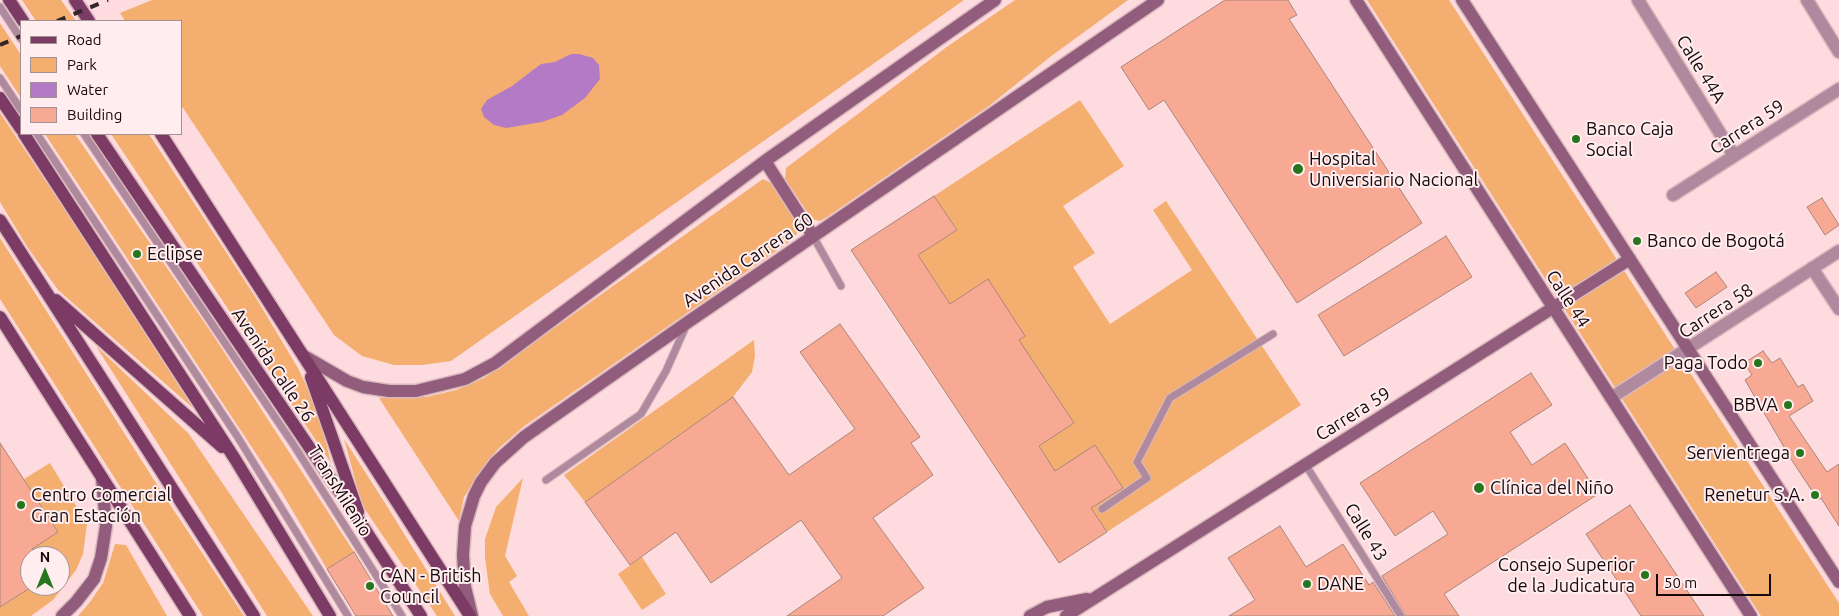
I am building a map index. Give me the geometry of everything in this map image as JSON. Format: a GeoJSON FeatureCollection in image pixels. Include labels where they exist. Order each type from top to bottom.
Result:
{"type":"FeatureCollection","features":[{"type":"Feature","properties":{"kind":"main road"},"geometry":{"type":"LineString","coordinates":[[9,0],[22,20]]}},
{"type":"Feature","properties":{"kind":"main road"},"geometry":{"type":"LineString","coordinates":[[76,0],[88,20]]}},
{"type":"Feature","properties":{"kind":"main road"},"geometry":{"type":"LineString","coordinates":[[0,98],[20,128]]}},
{"type":"Feature","properties":{"kind":"main road"},"geometry":{"type":"LineString","coordinates":[[25,135],[235,459],[330,616]]}},
{"type":"Feature","properties":{"kind":"main road","name":"Avenida Calle 26"},"geometry":{"type":"LineString","coordinates":[[97,135],[364,528],[420,616]]}},
{"type":"Feature","properties":{"kind":"main road","name":"Avenida Calle 26"},"geometry":{"type":"LineString","coordinates":[[162,135],[471,616]]}},
{"type":"Feature","properties":{"kind":"main road"},"geometry":{"type":"LineString","coordinates":[[0,220],[254,616]]}},
{"type":"Feature","properties":{"kind":"main road"},"geometry":{"type":"LineString","coordinates":[[43,288],[235,459]]}},
{"type":"Feature","properties":{"kind":"main road"},"geometry":{"type":"LineString","coordinates":[[0,316],[190,616]]}},
{"type":"Feature","properties":{"kind":"main road"},"geometry":{"type":"LineString","coordinates":[[304,356],[364,528]]}},
{"type":"Feature","properties":{"kind":"street"},"geometry":{"type":"LineString","coordinates":[[304,356],[347,381],[363,387],[389,391],[416,391],[465,379],[495,363],[765,161],[995,0]]}},
{"type":"Feature","properties":{"kind":"street","name":"Avenida Carrera 60"},"geometry":{"type":"LineString","coordinates":[[471,616],[465,587],[463,555],[465,526],[474,496],[481,482],[495,463],[524,437],[688,322],[1158,0]]}},
{"type":"Feature","properties":{"kind":"street","name":"Calle 44"},"geometry":{"type":"LineString","coordinates":[[1356,0],[1751,616]]}},
{"type":"Feature","properties":{"kind":"street"},"geometry":{"type":"LineString","coordinates":[[1462,0],[1839,582]]}},
{"type":"Feature","properties":{"kind":"street","name":"Calle 44A"},"geometry":{"type":"LineString","coordinates":[[1638,0],[1734,156]]}},
{"type":"Feature","properties":{"kind":"street"},"geometry":{"type":"LineString","coordinates":[[1806,0],[1839,52]]}},
{"type":"Feature","properties":{"kind":"street","name":"Carrera 59"},"geometry":{"type":"LineString","coordinates":[[1673,195],[1839,89]]}},
{"type":"Feature","properties":{"kind":"street"},"geometry":{"type":"LineString","coordinates":[[765,161],[813,236]]}},
{"type":"Feature","properties":{"kind":"street","name":"Carrera 58"},"geometry":{"type":"LineString","coordinates":[[1611,398],[1839,251]]}},
{"type":"Feature","properties":{"kind":"street","name":"Carrera 59"},"geometry":{"type":"LineString","coordinates":[[1066,616],[1630,259]]}},
{"type":"Feature","properties":{"kind":"street"},"geometry":{"type":"LineString","coordinates":[[1812,268],[1839,309]]}},
{"type":"Feature","properties":{"kind":"street"},"geometry":{"type":"LineString","coordinates":[[62,616],[94,579],[101,558],[106,526],[102,478]]}},
{"type":"Feature","properties":{"kind":"street","name":"Carrera 59"},"geometry":{"type":"LineString","coordinates":[[1030,616],[1047,607],[1094,597]]}},
{"type":"Feature","properties":{"kind":"lane"},"geometry":{"type":"LineString","coordinates":[[0,7],[20,37]]}},
{"type":"Feature","properties":{"kind":"lane"},"geometry":{"type":"LineString","coordinates":[[0,78],[20,108]]}},
{"type":"Feature","properties":{"kind":"lane"},"geometry":{"type":"LineString","coordinates":[[38,135],[237,436],[348,616]]}},
{"type":"Feature","properties":{"kind":"lane","name":"TransMilenio"},"geometry":{"type":"LineString","coordinates":[[85,135],[293,444],[402,616]]}},
{"type":"Feature","properties":{"kind":"lane"},"geometry":{"type":"LineString","coordinates":[[813,236],[841,286]]}},
{"type":"Feature","properties":{"kind":"lane"},"geometry":{"type":"LineString","coordinates":[[546,480],[641,414],[666,370],[688,322]]}},
{"type":"Feature","properties":{"kind":"lane"},"geometry":{"type":"LineString","coordinates":[[1102,509],[1147,478],[1136,462],[1170,398],[1273,334]]}},
{"type":"Feature","properties":{"kind":"lane","name":"Calle 43"},"geometry":{"type":"LineString","coordinates":[[1305,464],[1401,616]]}},
{"type":"Feature","properties":{"kind":"green space"},"geometry":{"type":"Polygon","coordinates":[[[22,0],[61,0],[75,20],[35,20],[22,0]]]}},
{"type":"Feature","properties":{"kind":"green space"},"geometry":{"type":"Polygon","coordinates":[[[152,0],[964,0],[451,361],[422,365],[394,365],[362,356],[334,335],[182,107],[182,20],[124,20],[120,13],[152,0]]]}},
{"type":"Feature","properties":{"kind":"green space"},"geometry":{"type":"Polygon","coordinates":[[[1015,0],[1128,0],[1050,57],[989,106],[827,217],[820,221],[812,219],[785,179],[786,168],[948,46],[1015,0]]]}},
{"type":"Feature","properties":{"kind":"green space"},"geometry":{"type":"Polygon","coordinates":[[[1367,0],[1449,0],[1839,603],[1839,616],[1761,616],[1367,0]]]}},
{"type":"Feature","properties":{"kind":"green space"},"geometry":{"type":"Polygon","coordinates":[[[0,23],[20,53],[20,96],[0,66],[0,23]]]}},
{"type":"Feature","properties":{"kind":"green space"},"geometry":{"type":"Polygon","coordinates":[[[1080,100],[1124,166],[1063,206],[1095,253],[1073,267],[1110,324],[1192,270],[1153,210],[1166,201],[1301,405],[1107,532],[1091,508],[1122,488],[1055,471],[1039,446],[1074,423],[1031,358],[1001,377],[987,280],[950,304],[918,255],[957,230],[934,196],[1080,100]]]}},
{"type":"Feature","properties":{"kind":"green space"},"geometry":{"type":"Polygon","coordinates":[[[0,113],[193,408],[58,290],[28,248],[0,202],[0,113]]]}},
{"type":"Feature","properties":{"kind":"green space"},"geometry":{"type":"Polygon","coordinates":[[[46,135],[76,135],[213,335],[354,552],[327,569],[282,493],[46,135]]]}},
{"type":"Feature","properties":{"kind":"green space"},"geometry":{"type":"Polygon","coordinates":[[[112,135],[150,135],[256,298],[298,368],[319,414],[331,463],[112,135]]]}},
{"type":"Feature","properties":{"kind":"green space"},"geometry":{"type":"Polygon","coordinates":[[[763,179],[773,184],[795,221],[798,230],[796,235],[789,242],[523,427],[498,449],[478,474],[464,497],[459,521],[379,398],[426,397],[456,390],[484,378],[763,179]]]}},
{"type":"Feature","properties":{"kind":"green space"},"geometry":{"type":"Polygon","coordinates":[[[0,238],[163,494],[244,616],[203,616],[0,299],[0,238]]]}},
{"type":"Feature","properties":{"kind":"green space"},"geometry":{"type":"Polygon","coordinates":[[[754,340],[755,356],[752,372],[733,397],[585,502],[564,475],[754,340]]]}},
{"type":"Feature","properties":{"kind":"green space"},"geometry":{"type":"Polygon","coordinates":[[[96,346],[189,434],[313,616],[267,616],[96,346]]]}},
{"type":"Feature","properties":{"kind":"green space"},"geometry":{"type":"Polygon","coordinates":[[[344,439],[455,616],[437,616],[362,505],[344,439]]]}},
{"type":"Feature","properties":{"kind":"green space"},"geometry":{"type":"Polygon","coordinates":[[[50,463],[87,524],[83,554],[76,570],[70,578],[70,546],[37,546],[58,532],[24,479],[50,463]]]}},
{"type":"Feature","properties":{"kind":"green space"},"geometry":{"type":"Polygon","coordinates":[[[523,478],[505,556],[517,576],[509,582],[529,616],[503,616],[490,594],[485,558],[485,539],[496,507],[523,478]]]}},
{"type":"Feature","properties":{"kind":"green space"},"geometry":{"type":"Polygon","coordinates":[[[115,544],[126,545],[167,616],[78,616],[103,583],[115,544]]]}},
{"type":"Feature","properties":{"kind":"green space"},"geometry":{"type":"Polygon","coordinates":[[[642,557],[666,594],[642,610],[618,574],[642,557]]]}},
{"type":"Feature","properties":{"kind":"green space"},"geometry":{"type":"Polygon","coordinates":[[[20,595],[56,596],[31,616],[0,616],[0,607],[20,595]]]}},
{"type":"Feature","properties":{"kind":"water"},"geometry":{"type":"Polygon","coordinates":[[[571,54],[593,58],[599,65],[600,79],[585,98],[562,115],[542,122],[506,128],[494,125],[484,117],[481,109],[487,100],[512,86],[541,64],[555,62],[571,54]]]}},
{"type":"Feature","properties":{"kind":"building","name":"Hospital Universiario Nacional"},"geometry":{"type":"Polygon","coordinates":[[[1225,0],[1288,0],[1297,15],[1289,19],[1422,223],[1297,303],[1164,100],[1149,110],[1121,67],[1225,0]]]}},
{"type":"Feature","properties":{"kind":"building"},"geometry":{"type":"Polygon","coordinates":[[[934,196],[957,230],[918,255],[950,304],[988,279],[1025,336],[1019,340],[1074,423],[1039,446],[1055,471],[1095,445],[1123,488],[1091,508],[1107,532],[1059,563],[851,250],[934,196]]]}},
{"type":"Feature","properties":{"kind":"building"},"geometry":{"type":"Polygon","coordinates":[[[1822,198],[1839,225],[1825,235],[1807,207],[1822,198]]]}},
{"type":"Feature","properties":{"kind":"building"},"geometry":{"type":"Polygon","coordinates":[[[1446,236],[1472,277],[1344,356],[1318,315],[1446,236]]]}},
{"type":"Feature","properties":{"kind":"building"},"geometry":{"type":"Polygon","coordinates":[[[1716,272],[1727,287],[1696,308],[1685,293],[1716,272]]]}},
{"type":"Feature","properties":{"kind":"building"},"geometry":{"type":"Polygon","coordinates":[[[840,324],[920,437],[911,443],[933,475],[873,518],[924,588],[883,616],[787,616],[842,578],[801,520],[711,583],[676,532],[630,565],[585,502],[733,397],[789,475],[855,429],[800,352],[840,324]]]}},
{"type":"Feature","properties":{"kind":"building"},"geometry":{"type":"Polygon","coordinates":[[[1763,351],[1772,363],[1780,358],[1798,387],[1803,384],[1813,401],[1789,416],[1827,472],[1839,464],[1839,526],[1821,498],[1818,500],[1791,459],[1745,380],[1752,375],[1744,363],[1763,351]]]}},
{"type":"Feature","properties":{"kind":"building","name":"Clínica del Niño"},"geometry":{"type":"Polygon","coordinates":[[[1531,373],[1552,405],[1510,432],[1532,465],[1565,443],[1598,494],[1444,594],[1459,616],[1406,616],[1382,576],[1448,534],[1433,511],[1395,536],[1360,483],[1531,373]]]}},
{"type":"Feature","properties":{"kind":"building","name":"Centro Comercial Gran Estación"},"geometry":{"type":"Polygon","coordinates":[[[0,443],[58,532],[37,546],[20,546],[20,594],[0,607],[0,443]]]}},
{"type":"Feature","properties":{"kind":"building","name":"Consejo Superior de la Judicatura"},"geometry":{"type":"Polygon","coordinates":[[[1630,505],[1704,616],[1641,616],[1586,534],[1630,505]]]}},
{"type":"Feature","properties":{"kind":"building","name":"DANE"},"geometry":{"type":"Polygon","coordinates":[[[1280,526],[1306,567],[1343,544],[1369,585],[1373,582],[1395,616],[1229,616],[1255,600],[1228,558],[1280,526]]]}},
{"type":"Feature","properties":{"kind":"building"},"geometry":{"type":"Polygon","coordinates":[[[354,552],[393,616],[356,616],[327,569],[354,552]]]}},
{"type":"Feature","properties":{"kind":"railway"},"geometry":{"type":"LineString","coordinates":[[59,20],[108,0]]}},
{"type":"Feature","properties":{"kind":"railway"},"geometry":{"type":"LineString","coordinates":[[0,45],[20,36]]}},
{"type":"Feature","properties":{"kind":"place","name":"Banco Caja Social"},"geometry":{"type":"Point","coordinates":[1576,139]}},
{"type":"Feature","properties":{"kind":"place","name":"Hospital Universiario Nacional"},"geometry":{"type":"Point","coordinates":[1298,169]}},
{"type":"Feature","properties":{"kind":"place","name":"Banco de Bogotá"},"geometry":{"type":"Point","coordinates":[1637,241]}},
{"type":"Feature","properties":{"kind":"place","name":"Eclipse"},"geometry":{"type":"Point","coordinates":[137,254]}},
{"type":"Feature","properties":{"kind":"place","name":"Paga Todo"},"geometry":{"type":"Point","coordinates":[1758,363]}},
{"type":"Feature","properties":{"kind":"place","name":"BBVA"},"geometry":{"type":"Point","coordinates":[1788,405]}},
{"type":"Feature","properties":{"kind":"place","name":"Servientrega"},"geometry":{"type":"Point","coordinates":[1800,453]}},
{"type":"Feature","properties":{"kind":"place","name":"Clínica del Niño"},"geometry":{"type":"Point","coordinates":[1479,488]}},
{"type":"Feature","properties":{"kind":"place","name":"Renetur S.A."},"geometry":{"type":"Point","coordinates":[1815,495]}},
{"type":"Feature","properties":{"kind":"place","name":"Centro Comercial Gran Estación"},"geometry":{"type":"Point","coordinates":[21,505]}},
{"type":"Feature","properties":{"kind":"place","name":"Consejo Superior de la Judicatura"},"geometry":{"type":"Point","coordinates":[1645,575]}},
{"type":"Feature","properties":{"kind":"place","name":"DANE"},"geometry":{"type":"Point","coordinates":[1307,584]}},
{"type":"Feature","properties":{"kind":"place","name":"CAN - British Council"},"geometry":{"type":"Point","coordinates":[370,586]}}]}
